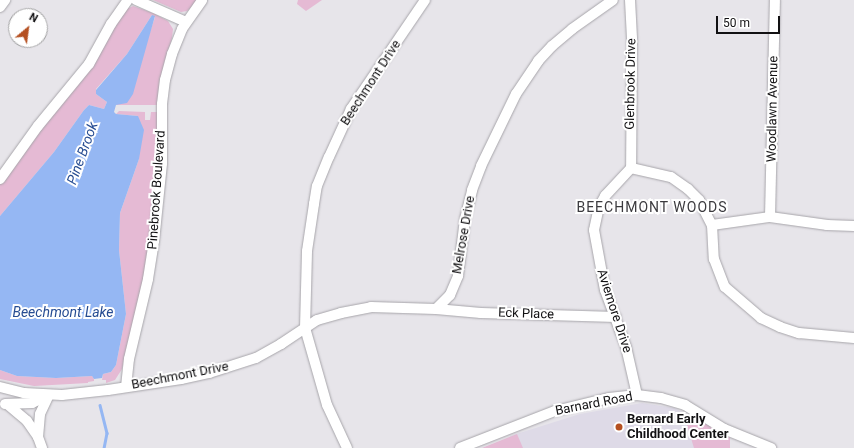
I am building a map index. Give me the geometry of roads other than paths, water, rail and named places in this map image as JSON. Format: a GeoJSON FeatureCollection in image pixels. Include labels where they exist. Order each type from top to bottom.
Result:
{"type":"FeatureCollection","features":[{"type":"Feature","properties":{"kind":"street"},"geometry":{"type":"LineString","coordinates":[[0,7],[5,0]]}},
{"type":"Feature","properties":{"kind":"street"},"geometry":{"type":"LineString","coordinates":[[0,178],[38,126],[89,64],[110,24],[128,0]]}},
{"type":"Feature","properties":{"kind":"street"},"geometry":{"type":"LineString","coordinates":[[136,0],[186,22]]}},
{"type":"Feature","properties":{"kind":"street","name":"Pinebrook Boulevard"},"geometry":{"type":"LineString","coordinates":[[126,387],[129,358],[148,279],[157,219],[162,163],[162,104],[165,80],[174,46],[186,22],[202,0]]}},
{"type":"Feature","properties":{"kind":"street","name":"Beechmont Drive"},"geometry":{"type":"LineString","coordinates":[[0,387],[20,392],[49,395],[76,394],[196,376],[243,363],[272,349],[305,328],[307,251],[317,186],[333,146],[351,109],[425,0]]}},
{"type":"Feature","properties":{"kind":"street","name":"Melrose Drive"},"geometry":{"type":"LineString","coordinates":[[436,309],[450,295],[458,276],[465,219],[472,190],[481,166],[516,94],[531,70],[552,46],[572,29],[613,0]]}},
{"type":"Feature","properties":{"kind":"street","name":"Glenbrook Drive"},"geometry":{"type":"LineString","coordinates":[[630,0],[632,39],[631,168]]}},
{"type":"Feature","properties":{"kind":"street","name":"Woodlawn Avenue"},"geometry":{"type":"LineString","coordinates":[[770,217],[775,0]]}},
{"type":"Feature","properties":{"kind":"street"},"geometry":{"type":"LineString","coordinates":[[631,168],[661,174],[679,182],[699,200],[712,226],[714,259],[725,287],[761,318],[780,327],[799,333],[854,338]]}},
{"type":"Feature","properties":{"kind":"street","name":"Aviemore Drive"},"geometry":{"type":"LineString","coordinates":[[631,168],[604,196],[595,219],[595,244],[605,290],[616,317],[632,367],[637,395]]}},
{"type":"Feature","properties":{"kind":"street"},"geometry":{"type":"LineString","coordinates":[[712,226],[770,217],[827,225],[854,226]]}},
{"type":"Feature","properties":{"kind":"street"},"geometry":{"type":"LineString","coordinates":[[347,448],[327,405],[305,328],[317,320],[371,307],[436,309]]}},
{"type":"Feature","properties":{"kind":"street","name":"Eck Place"},"geometry":{"type":"LineString","coordinates":[[436,309],[616,317]]}},
{"type":"Feature","properties":{"kind":"street"},"geometry":{"type":"LineString","coordinates":[[3,404],[32,403],[49,395]]}},
{"type":"Feature","properties":{"kind":"street"},"geometry":{"type":"LineString","coordinates":[[38,437],[40,414],[49,395]]}},
{"type":"Feature","properties":{"kind":"street","name":"Barnard Road"},"geometry":{"type":"LineString","coordinates":[[460,448],[560,409],[609,398],[637,395],[661,398],[685,405],[724,429],[771,448]]}},
{"type":"Feature","properties":{"kind":"street"},"geometry":{"type":"LineString","coordinates":[[3,404],[23,417],[38,437],[42,448]]}},
{"type":"Feature","properties":{"kind":"water","name":"Beechmont Lake"},"geometry":{"type":"Polygon","coordinates":[[[152,15],[155,16],[133,94],[127,103],[116,105],[114,112],[116,114],[138,116],[144,130],[139,159],[120,213],[119,250],[126,314],[116,365],[111,372],[103,374],[102,378],[94,379],[92,376],[56,378],[17,376],[0,370],[0,216],[54,152],[84,110],[89,105],[104,109],[107,102],[96,94],[96,90],[127,54],[152,15]]]}},
{"type":"Feature","properties":{"kind":"waterway","name":"Pine Brook"},"geometry":{"type":"LineString","coordinates":[[100,405],[107,433],[104,448]]}},
{"type":"Feature","properties":{"kind":"place","name":"Bernard Early Childhood Center"},"geometry":{"type":"Point","coordinates":[619,427]}},
{"type":"Feature","properties":{"kind":"district","name":"BEECHMONT WOODS"},"geometry":{"type":"Point","coordinates":[652,207]}}]}
